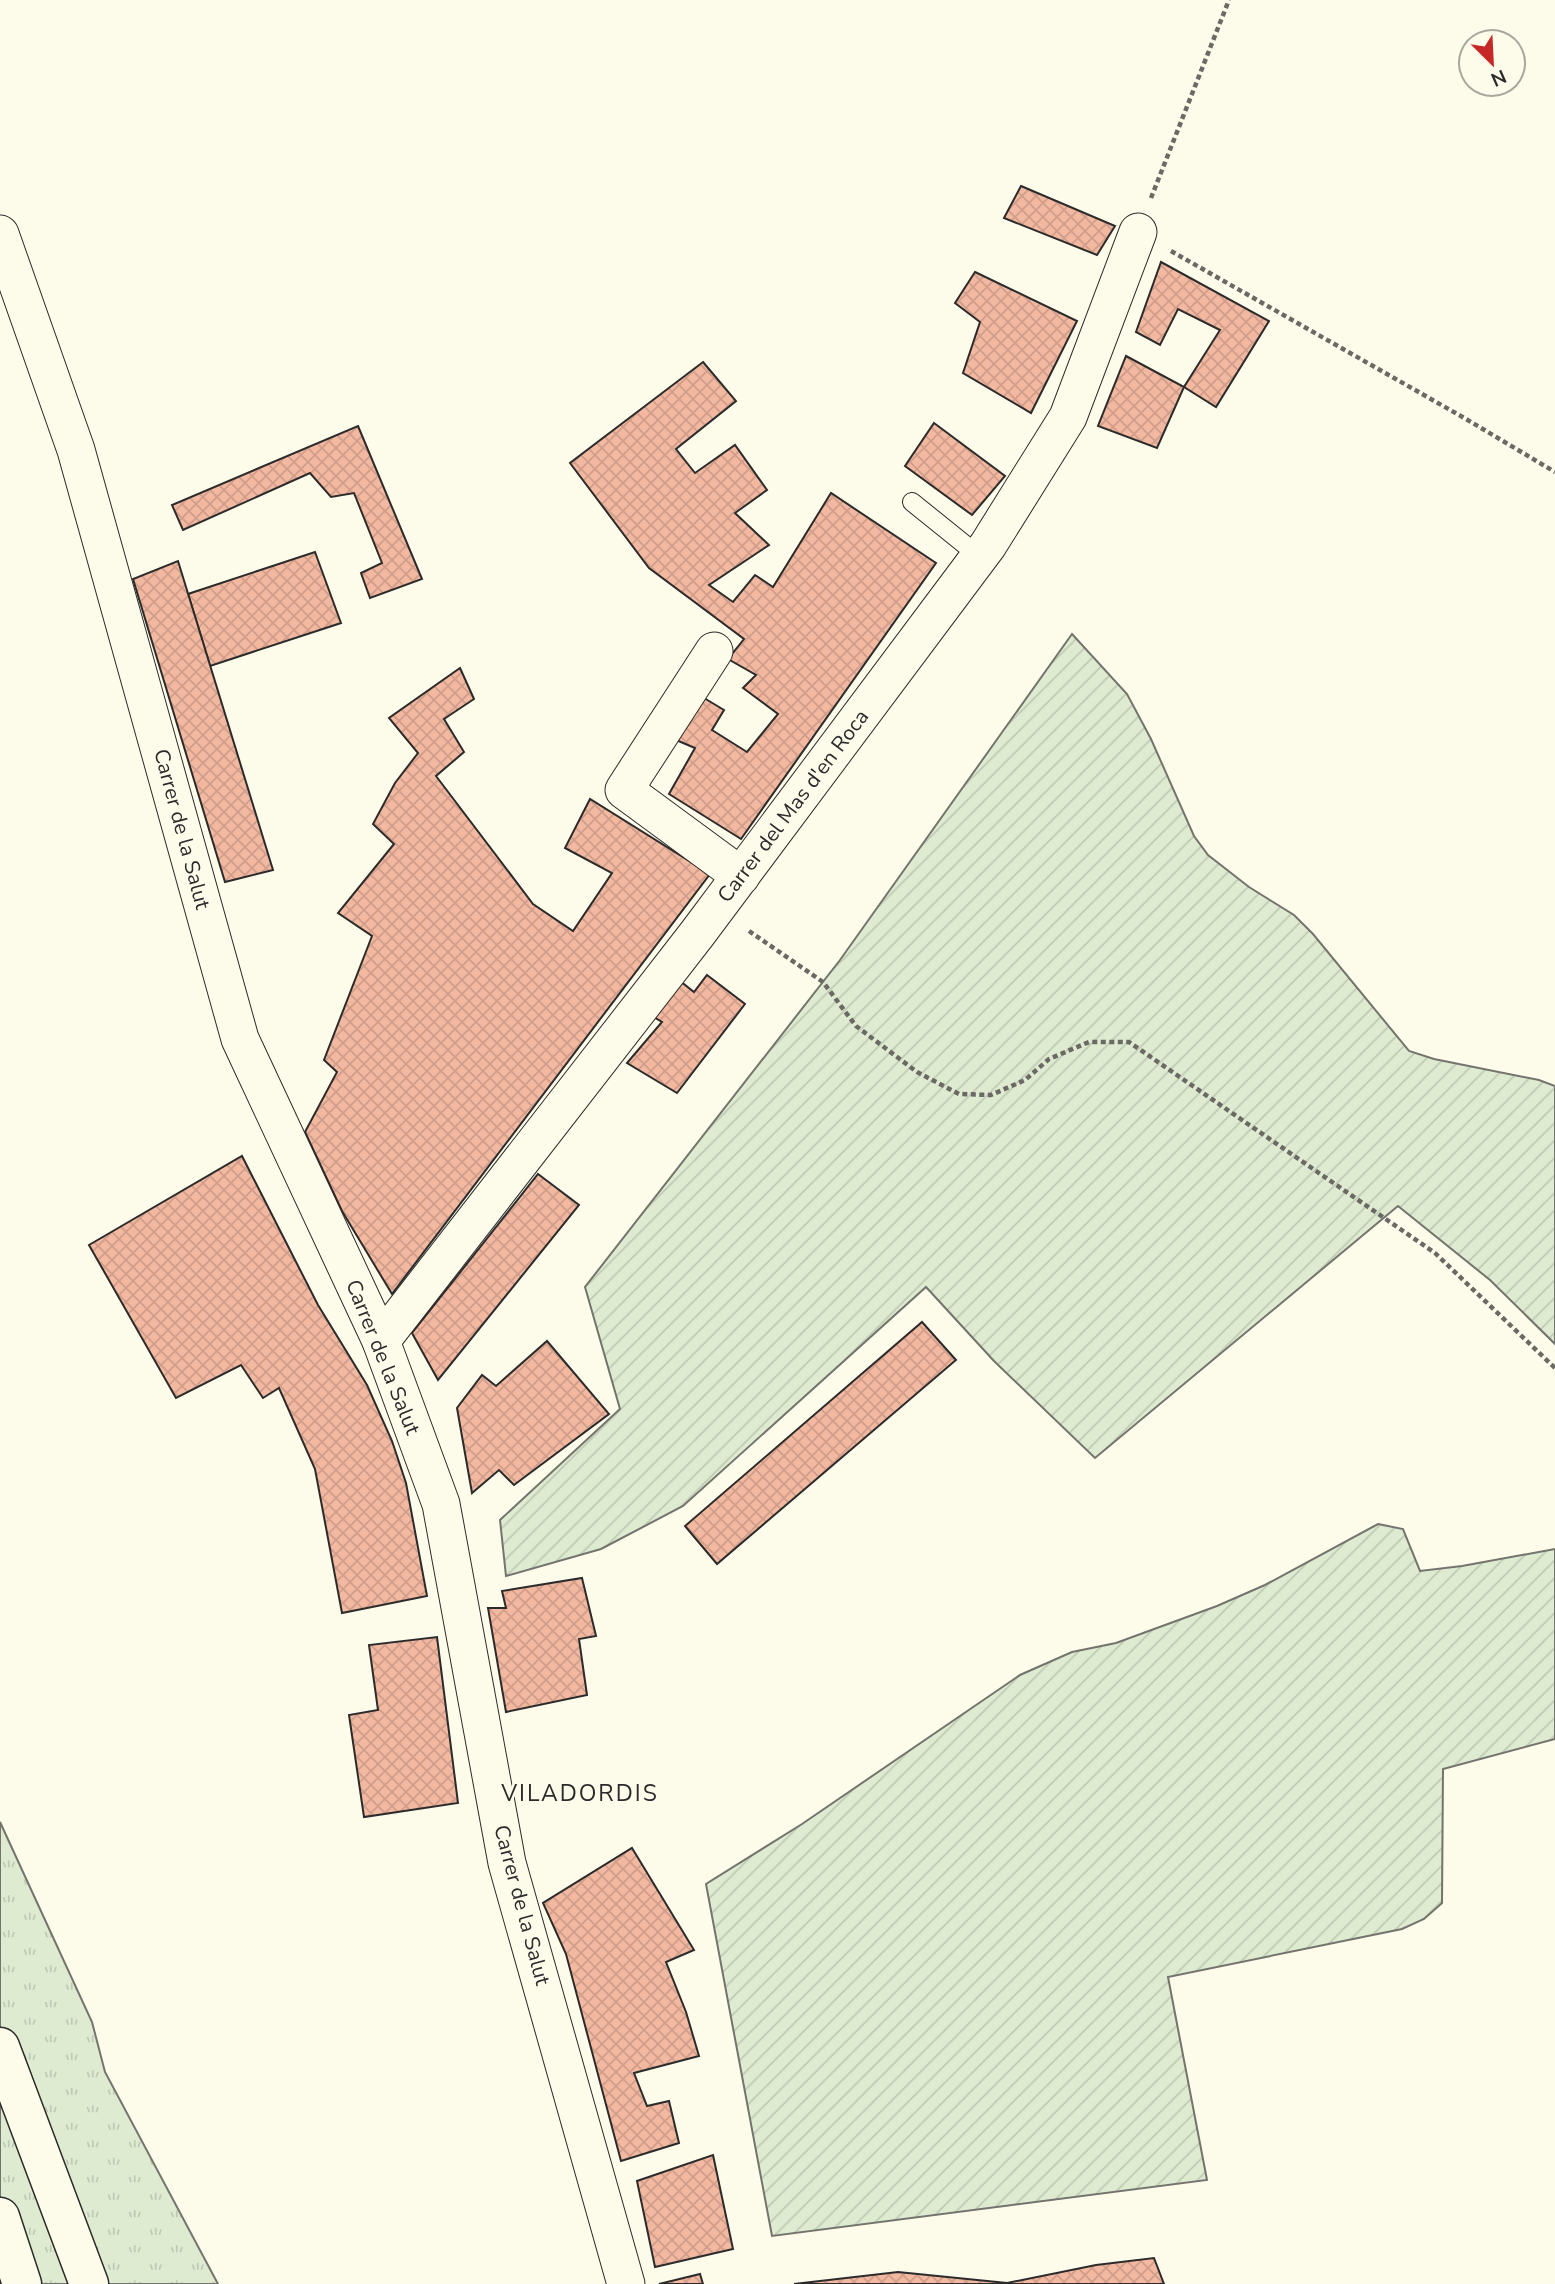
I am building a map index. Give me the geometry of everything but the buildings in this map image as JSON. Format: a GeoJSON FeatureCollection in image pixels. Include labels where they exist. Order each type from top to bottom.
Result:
{"type":"FeatureCollection","features":[{"type":"Feature","properties":{"kind":"highway"},"geometry":{"type":"LineString","coordinates":[[0,2047],[89,2284]]}},
{"type":"Feature","properties":{"kind":"highway"},"geometry":{"type":"LineString","coordinates":[[0,2217],[22,2284]]}},
{"type":"Feature","properties":{"kind":"street","name":"Carrer del Mas d'en Roca"},"geometry":{"type":"LineString","coordinates":[[381,1341],[717,908],[979,556],[1068,416],[1138,232]]}},
{"type":"Feature","properties":{"kind":"street","name":"Carrer de la Salut"},"geometry":{"type":"LineString","coordinates":[[0,234],[76,450],[240,1039],[381,1341],[441,1504],[507,1863],[626,2284]]}},
{"type":"Feature","properties":{"kind":"street"},"geometry":{"type":"LineString","coordinates":[[713,651],[624,790],[741,876]]}},
{"type":"Feature","properties":{"kind":"lane"},"geometry":{"type":"LineString","coordinates":[[912,502],[979,556]]}},
{"type":"Feature","properties":{"kind":"path"},"geometry":{"type":"LineString","coordinates":[[1229,0],[1138,232],[1555,472]]}},
{"type":"Feature","properties":{"kind":"path"},"geometry":{"type":"LineString","coordinates":[[717,908],[823,982],[856,1026],[866,1034],[917,1072],[959,1094],[991,1095],[1025,1080],[1049,1059],[1089,1042],[1129,1042],[1435,1253],[1555,1368]]}},
{"type":"Feature","properties":{"kind":"green space"},"geometry":{"type":"Polygon","coordinates":[[[1072,634],[1127,694],[1151,739],[1194,836],[1208,855],[1249,887],[1294,915],[1313,934],[1409,1051],[1434,1059],[1539,1080],[1555,1086],[1555,1344],[1490,1280],[1398,1206],[1095,1458],[994,1361],[926,1287],[683,1506],[601,1549],[506,1576],[500,1520],[620,1409],[585,1287],[840,960],[1072,634]]]}},
{"type":"Feature","properties":{"kind":"green space"},"geometry":{"type":"Polygon","coordinates":[[[1378,1524],[1403,1529],[1420,1571],[1555,1549],[1555,1739],[1443,1769],[1442,1903],[1424,1919],[1402,1929],[1168,1977],[1207,2180],[772,2236],[706,1884],[802,1824],[1020,1675],[1072,1652],[1116,1643],[1217,1606],[1265,1585],[1378,1524]]]}},
{"type":"Feature","properties":{"kind":"green space"},"geometry":{"type":"Polygon","coordinates":[[[0,1822],[92,2022],[105,2072],[218,2284],[0,2284],[0,1822]]]}},
{"type":"Feature","properties":{"kind":"district","name":"VILADORDIS"},"geometry":{"type":"Point","coordinates":[580,1793]}}]}
